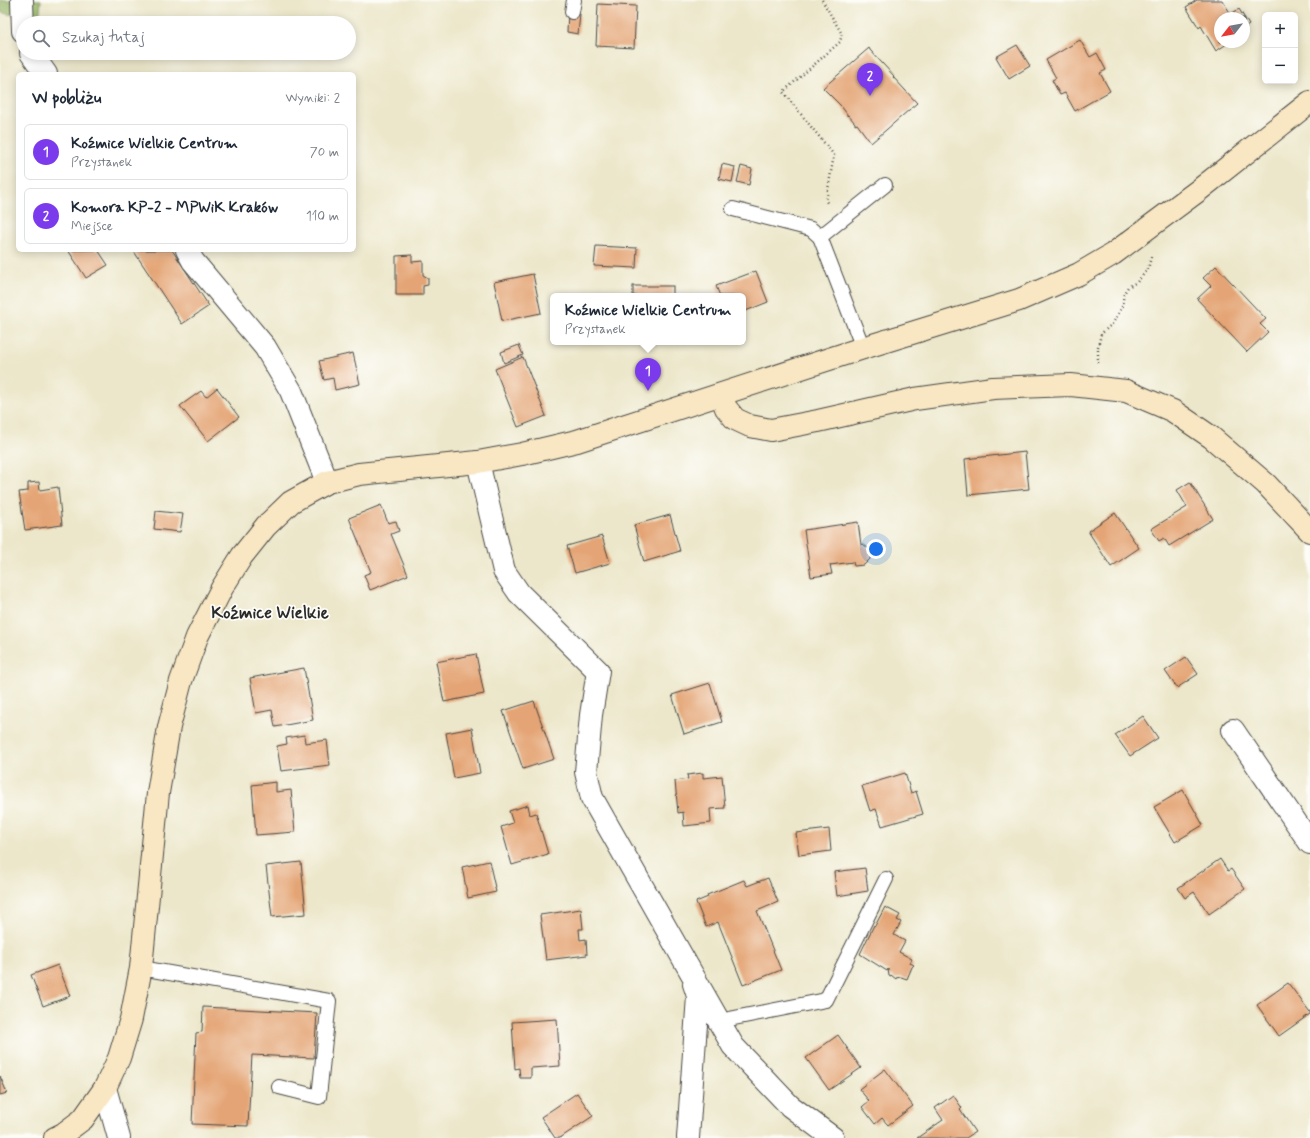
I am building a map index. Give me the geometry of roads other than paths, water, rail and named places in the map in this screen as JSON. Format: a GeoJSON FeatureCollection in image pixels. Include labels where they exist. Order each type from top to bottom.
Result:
{"type":"FeatureCollection","features":[{"type":"Feature","properties":{"kind":"street"},"geometry":{"type":"LineString","coordinates":[[22,0],[23,16]]}},
{"type":"Feature","properties":{"kind":"street"},"geometry":{"type":"LineString","coordinates":[[36,60],[45,72]]}},
{"type":"Feature","properties":{"kind":"street"},"geometry":{"type":"LineString","coordinates":[[55,1138],[64,1134],[83,1119],[105,1088],[119,1058],[131,1019],[141,968],[158,793],[171,719],[181,681],[197,637],[222,588],[242,556],[266,526],[290,502],[327,482],[359,474],[478,462],[522,454],[577,441],[863,348],[1019,300],[1078,274],[1113,254],[1310,102]]}},
{"type":"Feature","properties":{"kind":"street"},"geometry":{"type":"LineString","coordinates":[[188,252],[193,261],[265,347],[291,391],[327,482]]}},
{"type":"Feature","properties":{"kind":"street"},"geometry":{"type":"LineString","coordinates":[[721,395],[726,408],[735,419],[750,426],[771,430],[915,399],[993,388],[1071,385],[1126,391],[1172,411],[1211,437],[1266,484],[1310,531]]}},
{"type":"Feature","properties":{"kind":"street"},"geometry":{"type":"LineString","coordinates":[[478,462],[504,570],[519,593],[598,670],[586,772],[592,798],[733,1046],[790,1106],[833,1138]]}},
{"type":"Feature","properties":{"kind":"street"},"geometry":{"type":"LineString","coordinates":[[1233,730],[1310,843]]}},
{"type":"Feature","properties":{"kind":"street"},"geometry":{"type":"LineString","coordinates":[[688,966],[698,996],[688,1138]]}},
{"type":"Feature","properties":{"kind":"street"},"geometry":{"type":"LineString","coordinates":[[105,1088],[119,1138]]}},
{"type":"Feature","properties":{"kind":"lane"},"geometry":{"type":"LineString","coordinates":[[820,237],[885,185]]}},
{"type":"Feature","properties":{"kind":"lane"},"geometry":{"type":"LineString","coordinates":[[733,209],[811,229],[820,237],[863,348]]}},
{"type":"Feature","properties":{"kind":"lane"},"geometry":{"type":"LineString","coordinates":[[719,1021],[826,1000],[886,879]]}},
{"type":"Feature","properties":{"kind":"lane"},"geometry":{"type":"LineString","coordinates":[[141,968],[329,1001],[319,1097],[279,1087]]}},
{"type":"Feature","properties":{"kind":"place","name":"Komora KP-2 - MPWiK Kraków"},"geometry":{"type":"Point","coordinates":[870,96]}},
{"type":"Feature","properties":{"kind":"place","name":"Koźmice Wielkie Centrum"},"geometry":{"type":"Point","coordinates":[648,391]}},
{"type":"Feature","properties":{"kind":"district","name":"Koźmice Wielkie"},"geometry":{"type":"Point","coordinates":[270,612]}}]}
